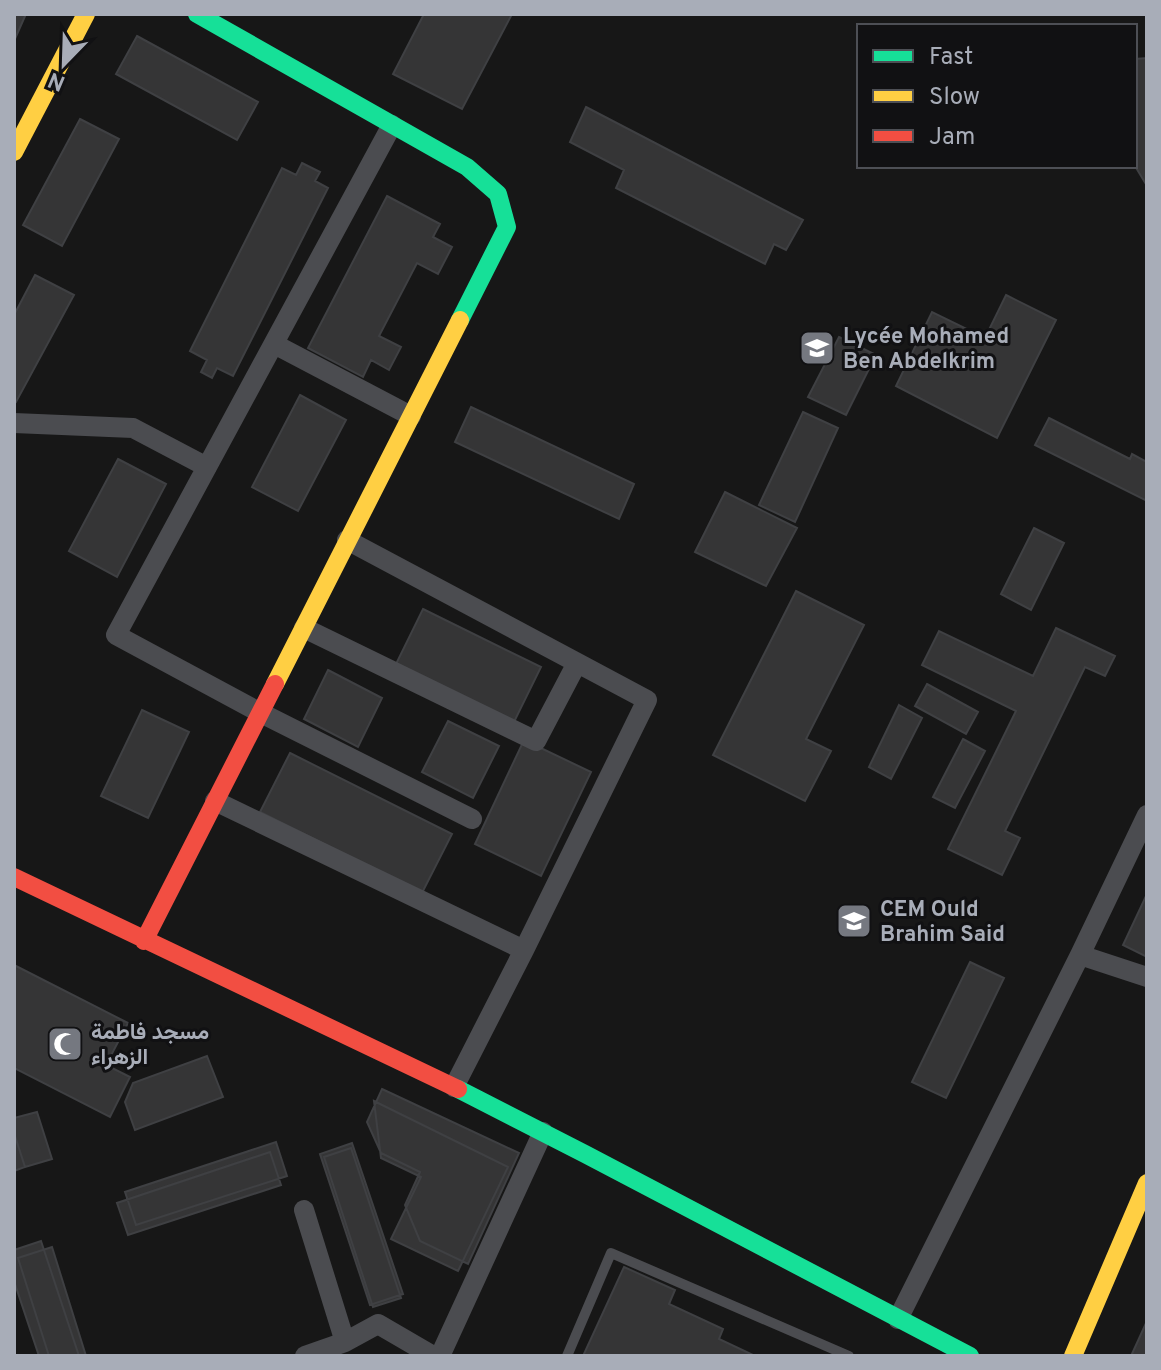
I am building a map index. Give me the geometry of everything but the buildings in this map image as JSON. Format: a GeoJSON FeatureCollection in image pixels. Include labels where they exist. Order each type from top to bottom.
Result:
{"type":"FeatureCollection","features":[{"type":"Feature","properties":{"kind":"street"},"geometry":{"type":"LineString","coordinates":[[14,152],[86,14]]}},
{"type":"Feature","properties":{"kind":"street"},"geometry":{"type":"LineString","coordinates":[[144,941],[507,227],[498,194],[467,167],[197,14]]}},
{"type":"Feature","properties":{"kind":"street"},"geometry":{"type":"LineString","coordinates":[[392,125],[116,635],[261,713],[472,819]]}},
{"type":"Feature","properties":{"kind":"street"},"geometry":{"type":"LineString","coordinates":[[274,344],[411,416]]}},
{"type":"Feature","properties":{"kind":"street"},"geometry":{"type":"LineString","coordinates":[[14,423],[133,428],[207,467]]}},
{"type":"Feature","properties":{"kind":"street"},"geometry":{"type":"LineString","coordinates":[[347,540],[647,700],[454,1087]]}},
{"type":"Feature","properties":{"kind":"street"},"geometry":{"type":"LineString","coordinates":[[304,628],[536,741],[577,663]]}},
{"type":"Feature","properties":{"kind":"street"},"geometry":{"type":"LineString","coordinates":[[215,801],[524,950]]}},
{"type":"Feature","properties":{"kind":"street"},"geometry":{"type":"LineString","coordinates":[[898,1319],[1147,815]]}},
{"type":"Feature","properties":{"kind":"street"},"geometry":{"type":"LineString","coordinates":[[14,877],[454,1087],[970,1356]]}},
{"type":"Feature","properties":{"kind":"street"},"geometry":{"type":"LineString","coordinates":[[1080,955],[1147,977]]}},
{"type":"Feature","properties":{"kind":"street"},"geometry":{"type":"LineString","coordinates":[[440,1356],[543,1132]]}},
{"type":"Feature","properties":{"kind":"street"},"geometry":{"type":"LineString","coordinates":[[1073,1356],[1147,1183]]}},
{"type":"Feature","properties":{"kind":"street"},"geometry":{"type":"LineString","coordinates":[[304,1210],[345,1342]]}},
{"type":"Feature","properties":{"kind":"street"},"geometry":{"type":"LineString","coordinates":[[305,1356],[345,1342],[378,1324],[433,1356]]}},
{"type":"Feature","properties":{"kind":"lane"},"geometry":{"type":"LineString","coordinates":[[567,1356],[611,1253],[849,1356]]}},
{"type":"Feature","properties":{"kind":"traffic: fast"},"geometry":{"type":"LineString","coordinates":[[197,14],[467,167],[498,194],[507,227],[460,320]]}},
{"type":"Feature","properties":{"kind":"traffic: fast"},"geometry":{"type":"LineString","coordinates":[[458,1089],[970,1356]]}},
{"type":"Feature","properties":{"kind":"traffic: slow"},"geometry":{"type":"LineString","coordinates":[[14,152],[86,14]]}},
{"type":"Feature","properties":{"kind":"traffic: slow"},"geometry":{"type":"LineString","coordinates":[[275,684],[460,320]]}},
{"type":"Feature","properties":{"kind":"traffic: slow"},"geometry":{"type":"LineString","coordinates":[[1073,1356],[1147,1183]]}},
{"type":"Feature","properties":{"kind":"traffic: jam"},"geometry":{"type":"LineString","coordinates":[[144,941],[275,684]]}},
{"type":"Feature","properties":{"kind":"traffic: jam"},"geometry":{"type":"LineString","coordinates":[[14,877],[458,1089]]}},
{"type":"Feature","properties":{"kind":"place","name":"Lycée Mohamed Ben Abdelkrim"},"geometry":{"type":"Point","coordinates":[817,348]}},
{"type":"Feature","properties":{"kind":"place","name":"CEM Ould Brahim Said"},"geometry":{"type":"Point","coordinates":[854,921]}},
{"type":"Feature","properties":{"kind":"place","name":"مسجد فاطمة الزهراء"},"geometry":{"type":"Point","coordinates":[65,1044]}}]}
